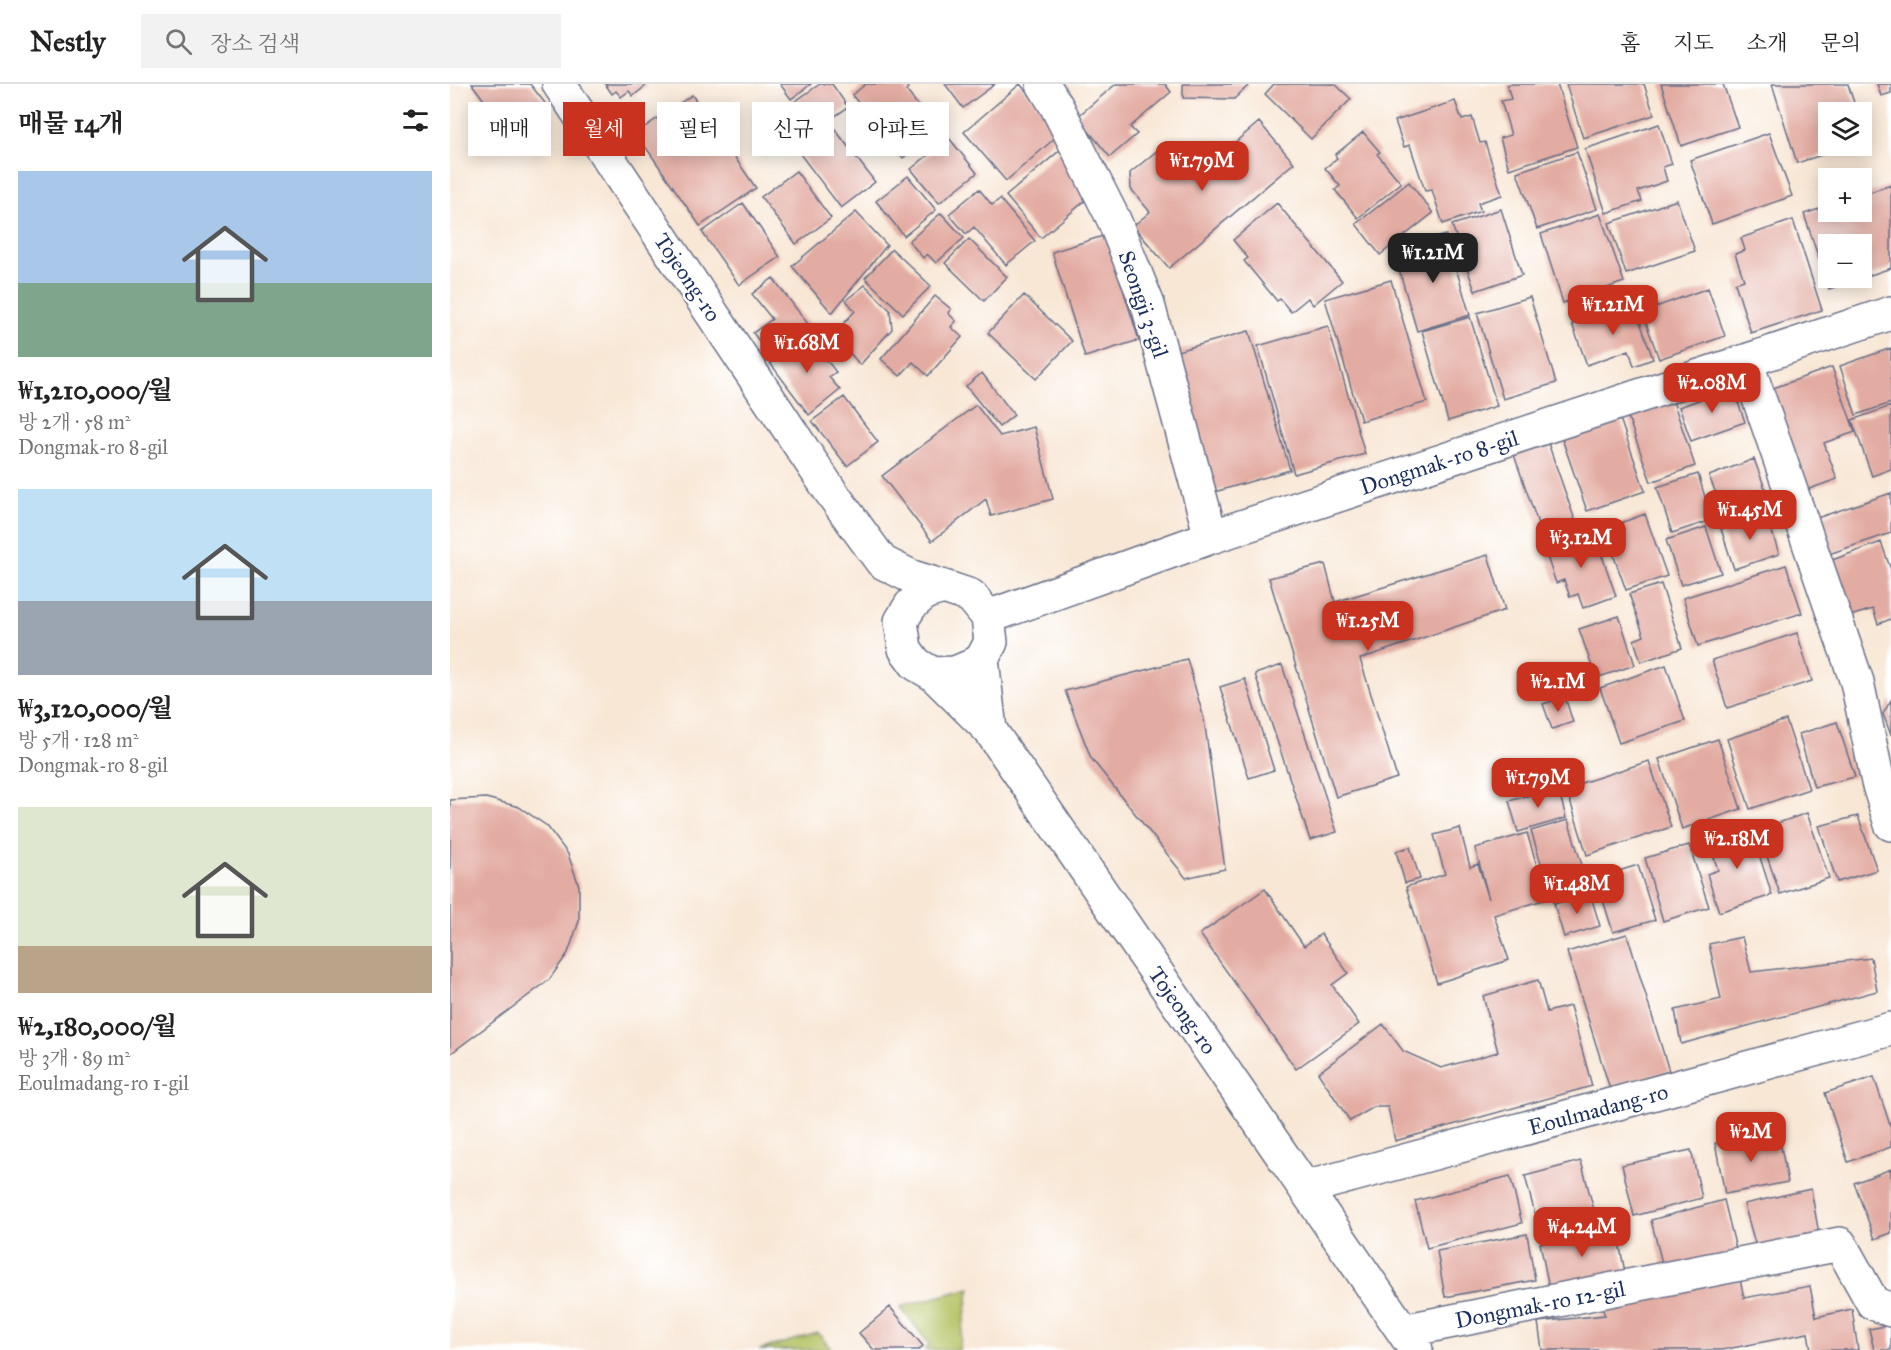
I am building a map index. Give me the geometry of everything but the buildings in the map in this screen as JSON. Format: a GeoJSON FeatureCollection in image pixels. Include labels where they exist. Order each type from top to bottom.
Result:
{"type":"FeatureCollection","features":[{"type":"Feature","properties":{"kind":"street","name":"Tojeong-ro"},"geometry":{"type":"LineString","coordinates":[[559,84],[831,492],[882,562],[912,577],[944,586]]}},
{"type":"Feature","properties":{"kind":"street","name":"Seongji 3-gil"},"geometry":{"type":"LineString","coordinates":[[1043,84],[1114,220],[1148,305],[1211,537]]}},
{"type":"Feature","properties":{"kind":"street","name":"Dongmak-ro 8-gil"},"geometry":{"type":"LineString","coordinates":[[988,616],[1211,537],[1891,313]]}},
{"type":"Feature","properties":{"kind":"street"},"geometry":{"type":"LineString","coordinates":[[1746,361],[1857,682],[1878,782],[1891,824]]}},
{"type":"Feature","properties":{"kind":"street"},"geometry":{"type":"LineString","coordinates":[[882,562],[901,621],[905,649],[916,664],[933,674],[990,730]]}},
{"type":"Feature","properties":{"kind":"street"},"geometry":{"type":"LineString","coordinates":[[901,621],[911,605],[926,592],[944,586],[971,596],[988,616],[991,642],[982,659],[955,673],[933,674]]}},
{"type":"Feature","properties":{"kind":"street","name":"Tojeong-ro"},"geometry":{"type":"LineString","coordinates":[[982,659],[990,730],[1409,1341]]}},
{"type":"Feature","properties":{"kind":"street","name":"Eoulmadang-ro"},"geometry":{"type":"LineString","coordinates":[[1305,1188],[1891,1029]]}},
{"type":"Feature","properties":{"kind":"street","name":"Dongmak-ro 12-gil"},"geometry":{"type":"LineString","coordinates":[[1409,1341],[1840,1244],[1873,1303],[1891,1310]]}},
{"type":"Feature","properties":{"kind":"green space"},"geometry":{"type":"Polygon","coordinates":[[[970,1288],[959,1350],[924,1350],[930,1345],[900,1307],[970,1288]]]}},
{"type":"Feature","properties":{"kind":"green space"},"geometry":{"type":"Polygon","coordinates":[[[818,1333],[832,1350],[759,1350],[818,1333]]]}}]}
